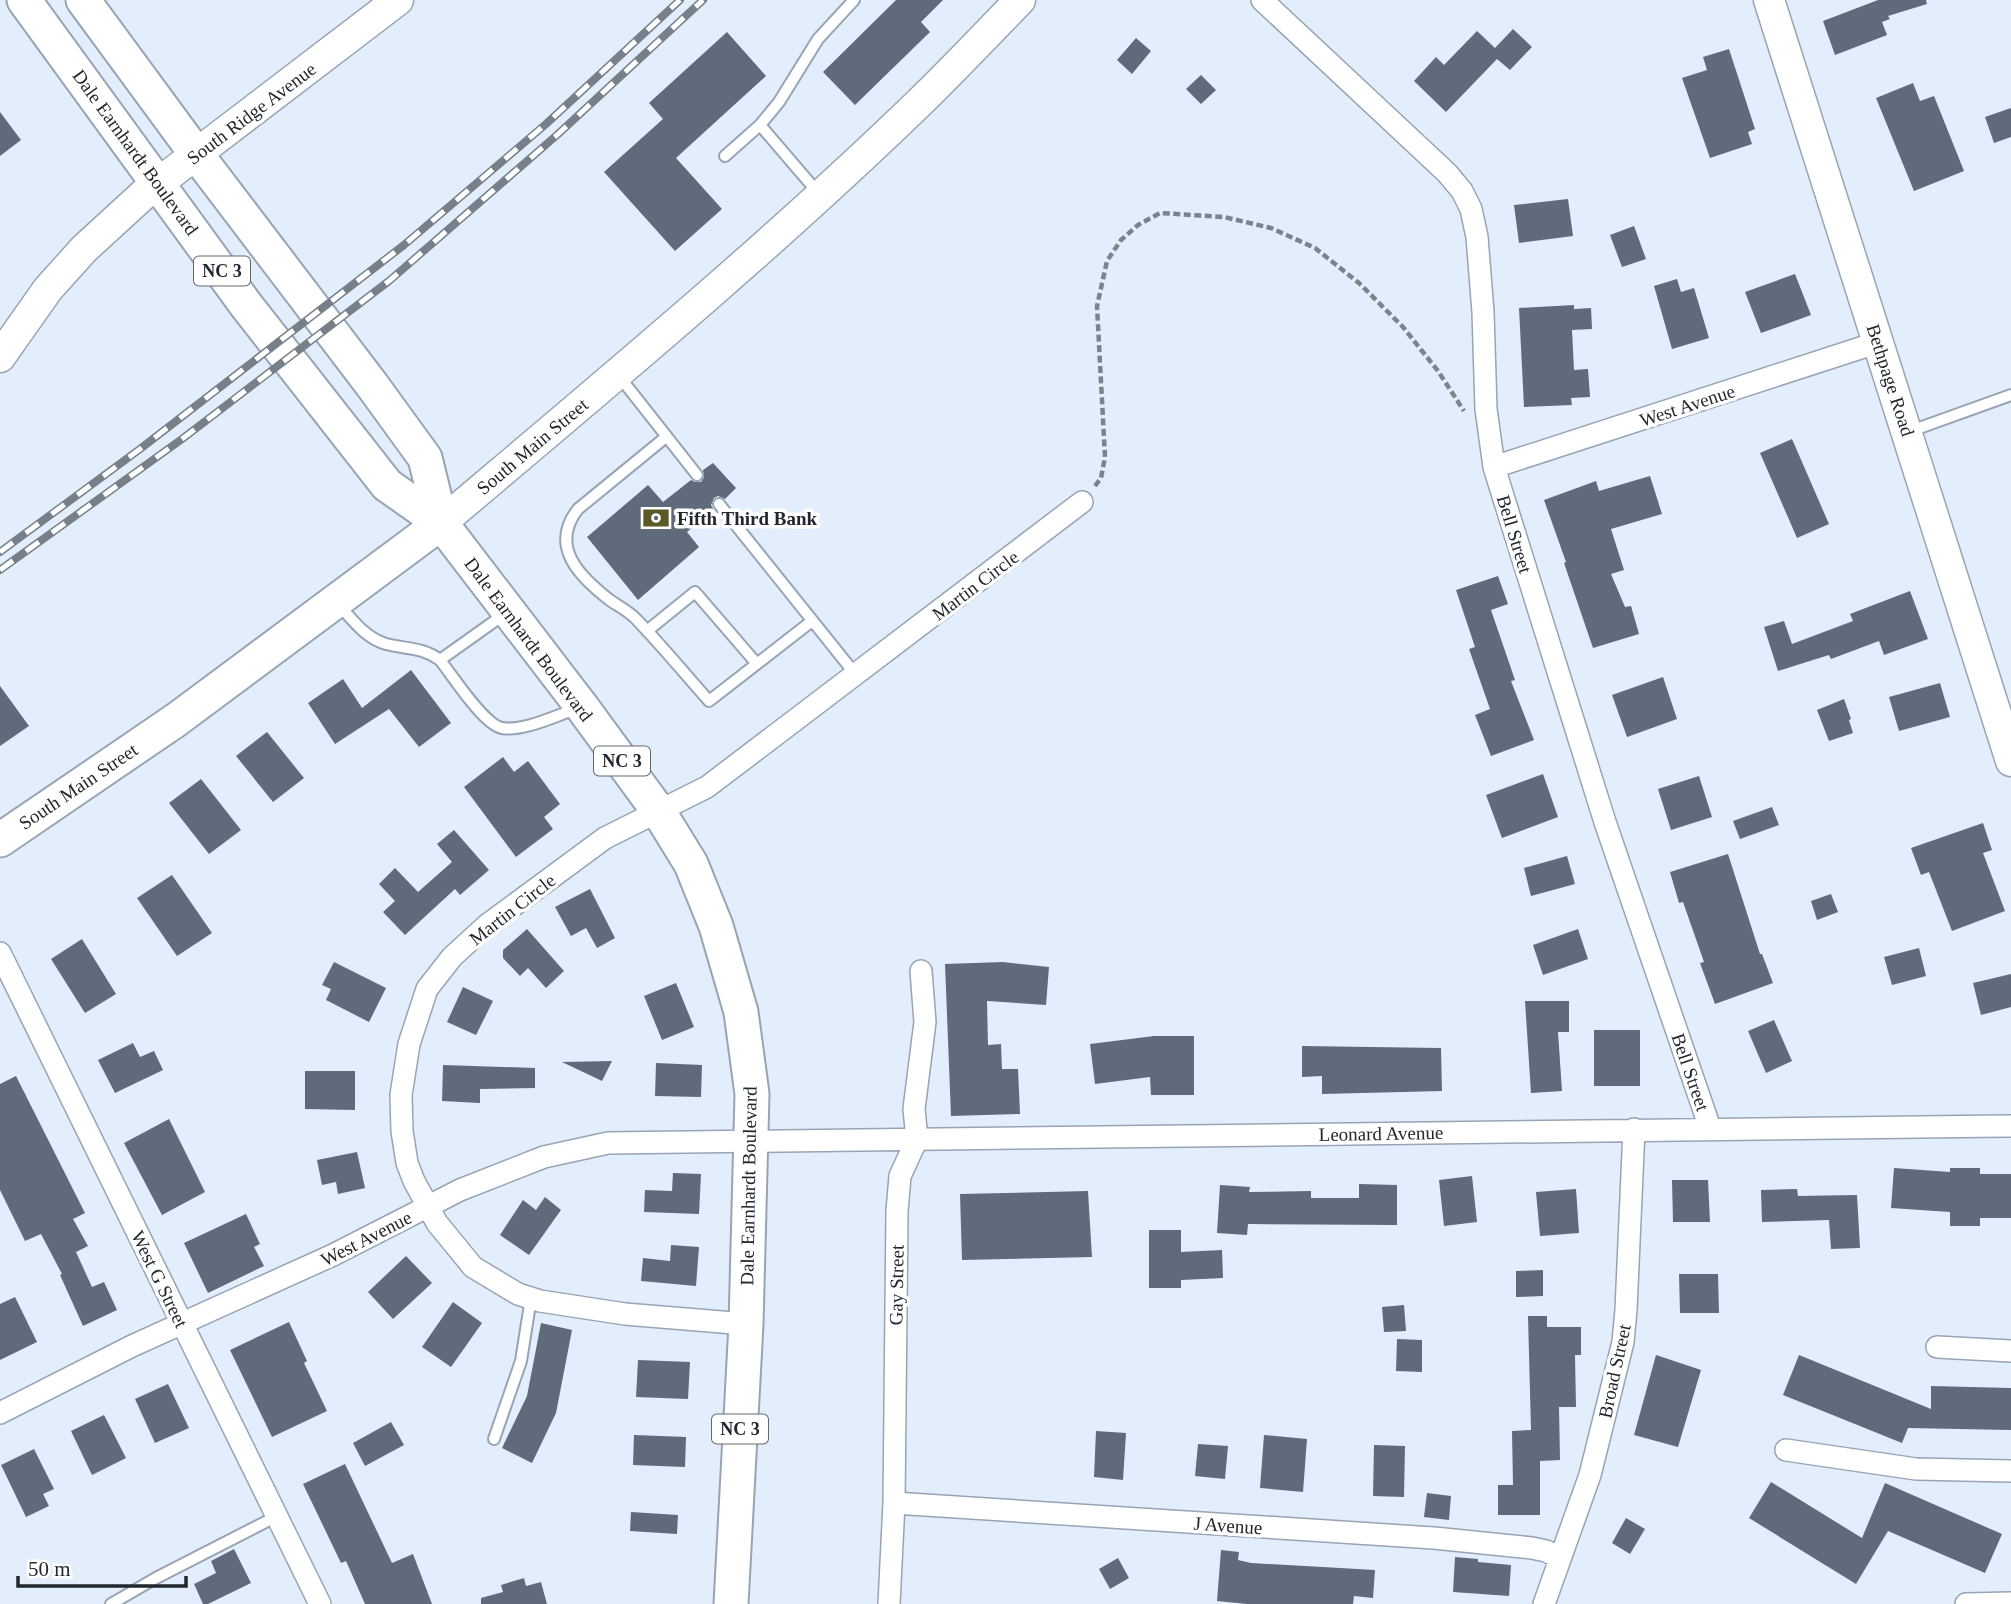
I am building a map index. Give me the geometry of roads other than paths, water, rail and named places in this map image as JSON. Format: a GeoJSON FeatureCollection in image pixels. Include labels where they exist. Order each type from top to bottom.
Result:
{"type":"FeatureCollection","features":[{"type":"Feature","properties":{"kind":"main road","name":"Dale Earnhardt Boulevard"},"geometry":{"type":"LineString","coordinates":[[24,0],[246,304],[387,485],[441,523],[509,611],[659,812],[696,876],[716,926],[741,1012],[752,1094],[746,1324],[731,1604]]}},
{"type":"Feature","properties":{"kind":"main road","name":"South Ridge Avenue"},"geometry":{"type":"LineString","coordinates":[[0,357],[48,289],[84,248],[158,182],[398,0]]}},
{"type":"Feature","properties":{"kind":"main road","name":"South Main Street"},"geometry":{"type":"LineString","coordinates":[[0,840],[176,720],[441,523],[617,374],[820,195],[920,102],[1020,0]]}},
{"type":"Feature","properties":{"kind":"main road","name":"Bethpage Road"},"geometry":{"type":"LineString","coordinates":[[1769,0],[2011,761]]}},
{"type":"Feature","properties":{"kind":"main road","name":"Dale Earnhardt Boulevard"},"geometry":{"type":"LineString","coordinates":[[84,4],[365,374],[425,458],[441,523]]}},
{"type":"Feature","properties":{"kind":"street","name":"Bell Street"},"geometry":{"type":"LineString","coordinates":[[1262,0],[1447,173],[1462,191],[1471,209],[1477,237],[1486,409],[1494,467],[1605,822],[1710,1128]]}},
{"type":"Feature","properties":{"kind":"street","name":"West Avenue"},"geometry":{"type":"LineString","coordinates":[[1494,467],[1879,342]]}},
{"type":"Feature","properties":{"kind":"street","name":"Martin Circle"},"geometry":{"type":"LineString","coordinates":[[746,1324],[625,1314],[531,1298],[496,1283],[473,1267],[437,1223],[407,1163],[402,1131],[401,1095],[409,1044],[427,989],[452,957],[487,925],[605,838],[706,787],[1082,502]]}},
{"type":"Feature","properties":{"kind":"street","name":"West G Street"},"geometry":{"type":"LineString","coordinates":[[0,953],[320,1604]]}},
{"type":"Feature","properties":{"kind":"street","name":"Gay Street"},"geometry":{"type":"LineString","coordinates":[[889,1604],[894,1503],[897,1211],[900,1176],[917,1139],[914,1109],[925,1022],[921,971]]}},
{"type":"Feature","properties":{"kind":"street","name":"Leonard Avenue"},"geometry":{"type":"LineString","coordinates":[[752,1141],[2011,1126]]}},
{"type":"Feature","properties":{"kind":"street","name":"Broad Street"},"geometry":{"type":"LineString","coordinates":[[1544,1604],[1590,1475],[1623,1342],[1633,1129]]}},
{"type":"Feature","properties":{"kind":"street","name":"West Avenue"},"geometry":{"type":"LineString","coordinates":[[0,1413],[132,1346],[332,1255],[460,1190],[544,1157],[608,1143],[752,1141]]}},
{"type":"Feature","properties":{"kind":"street"},"geometry":{"type":"LineString","coordinates":[[1937,1347],[2011,1351]]}},
{"type":"Feature","properties":{"kind":"street"},"geometry":{"type":"LineString","coordinates":[[1786,1450],[1916,1469],[2011,1471]]}},
{"type":"Feature","properties":{"kind":"street","name":"J Avenue"},"geometry":{"type":"LineString","coordinates":[[894,1503],[1434,1538],[1532,1548],[1560,1558]]}},
{"type":"Feature","properties":{"kind":"street"},"geometry":{"type":"LineString","coordinates":[[1966,1604],[2011,1603]]}},
{"type":"Feature","properties":{"kind":"lane"},"geometry":{"type":"LineString","coordinates":[[725,156],[760,125],[779,102],[818,39],[854,0]]}},
{"type":"Feature","properties":{"kind":"lane"},"geometry":{"type":"LineString","coordinates":[[760,125],[820,195]]}},
{"type":"Feature","properties":{"kind":"lane"},"geometry":{"type":"LineString","coordinates":[[617,374],[697,475]]}},
{"type":"Feature","properties":{"kind":"lane"},"geometry":{"type":"LineString","coordinates":[[1908,432],[2011,395]]}},
{"type":"Feature","properties":{"kind":"lane"},"geometry":{"type":"LineString","coordinates":[[666,437],[578,509],[565,530],[565,546],[571,560],[587,580],[635,617],[709,701],[812,621]]}},
{"type":"Feature","properties":{"kind":"lane"},"geometry":{"type":"LineString","coordinates":[[719,503],[856,675]]}},
{"type":"Feature","properties":{"kind":"lane"},"geometry":{"type":"LineString","coordinates":[[647,631],[695,592],[757,664]]}},
{"type":"Feature","properties":{"kind":"lane"},"geometry":{"type":"LineString","coordinates":[[337,602],[371,638],[385,644],[431,653],[440,660],[487,719],[500,728],[519,728],[582,707]]}},
{"type":"Feature","properties":{"kind":"lane"},"geometry":{"type":"LineString","coordinates":[[440,660],[509,611]]}},
{"type":"Feature","properties":{"kind":"lane"},"geometry":{"type":"LineString","coordinates":[[494,1439],[521,1361],[531,1298]]}},
{"type":"Feature","properties":{"kind":"lane"},"geometry":{"type":"LineString","coordinates":[[111,1604],[277,1516]]}},
{"type":"Feature","properties":{"kind":"railway"},"geometry":{"type":"LineString","coordinates":[[0,552],[140,449],[404,245],[546,124],[680,0]]}},
{"type":"Feature","properties":{"kind":"railway"},"geometry":{"type":"LineString","coordinates":[[0,570],[182,439],[389,281],[557,135],[703,0]]}},
{"type":"Feature","properties":{"kind":"place","name":"Fifth Third Bank"},"geometry":{"type":"Point","coordinates":[656,518]}}]}
